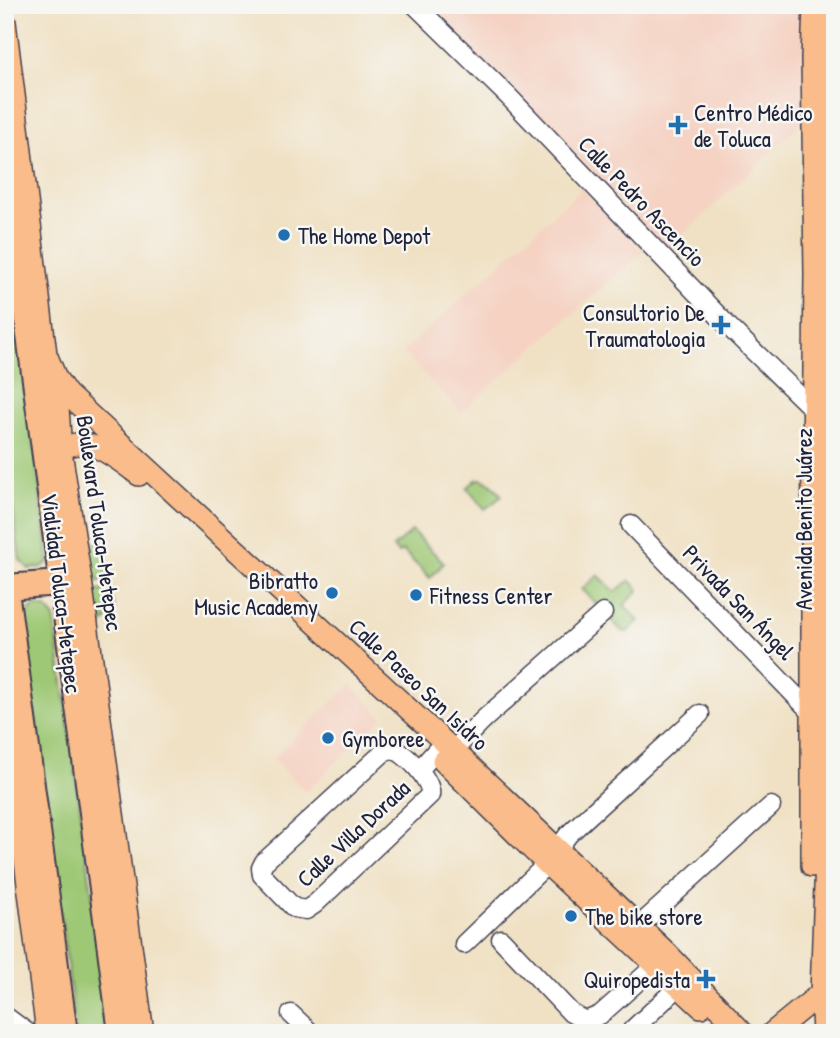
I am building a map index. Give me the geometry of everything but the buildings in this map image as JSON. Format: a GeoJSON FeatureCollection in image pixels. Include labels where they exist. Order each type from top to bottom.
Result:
{"type":"FeatureCollection","features":[{"type":"Feature","properties":{"kind":"highway","name":"Vialidad Toluca-Metepec"},"geometry":{"type":"LineString","coordinates":[[5,153],[38,346],[40,422],[121,1033]]}},
{"type":"Feature","properties":{"kind":"highway"},"geometry":{"type":"LineString","coordinates":[[40,422],[60,445],[47,475]]}},
{"type":"Feature","properties":{"kind":"highway"},"geometry":{"type":"LineString","coordinates":[[50,1029],[43,880],[7,604],[60,583]]}},
{"type":"Feature","properties":{"kind":"highway"},"geometry":{"type":"LineString","coordinates":[[33,908],[43,880]]}},
{"type":"Feature","properties":{"kind":"main road","name":"Avenida Benito Juárez"},"geometry":{"type":"LineString","coordinates":[[814,5],[812,58],[815,274],[826,421],[811,712],[825,777]]}},
{"type":"Feature","properties":{"kind":"main road","name":"Avenida Benito Juárez"},"geometry":{"type":"LineString","coordinates":[[823,1033],[822,992],[816,992],[812,896],[825,777],[826,421],[833,78],[830,5]]}},
{"type":"Feature","properties":{"kind":"main road","name":"Boulevard Toluca-Metepec"},"geometry":{"type":"LineString","coordinates":[[5,22],[38,346],[57,378],[60,445],[143,1033]]}},
{"type":"Feature","properties":{"kind":"main road","name":"Calle Paseo San Isidro"},"geometry":{"type":"LineString","coordinates":[[57,378],[67,394],[552,857],[743,1033]]}},
{"type":"Feature","properties":{"kind":"main road","name":"Calle Paseo San Isidro"},"geometry":{"type":"LineString","coordinates":[[60,445],[92,446],[139,474],[444,752]]}},
{"type":"Feature","properties":{"kind":"main road"},"geometry":{"type":"LineString","coordinates":[[5,704],[50,1029]]}},
{"type":"Feature","properties":{"kind":"main road","name":"Calle Paseo San Isidro"},"geometry":{"type":"LineString","coordinates":[[662,960],[678,986],[729,1033]]}},
{"type":"Feature","properties":{"kind":"main road"},"geometry":{"type":"LineString","coordinates":[[772,1033],[822,992]]}},
{"type":"Feature","properties":{"kind":"street","name":"Calle Pedro Ascencio"},"geometry":{"type":"LineString","coordinates":[[415,5],[509,97],[730,328],[826,421]]}},
{"type":"Feature","properties":{"kind":"street"},"geometry":{"type":"LineString","coordinates":[[812,58],[833,78]]}},
{"type":"Feature","properties":{"kind":"street","name":"Privada San Ángel"},"geometry":{"type":"LineString","coordinates":[[631,525],[811,712]]}},
{"type":"Feature","properties":{"kind":"street","name":"Calle Villa Dorada"},"geometry":{"type":"LineString","coordinates":[[419,770],[483,720],[603,613]]}},
{"type":"Feature","properties":{"kind":"street"},"geometry":{"type":"LineString","coordinates":[[464,944],[552,857],[584,819],[700,714]]}},
{"type":"Feature","properties":{"kind":"street","name":"Calle Villa Dorada"},"geometry":{"type":"LineString","coordinates":[[385,751],[398,751],[419,770],[432,790],[426,800],[306,909],[293,908],[262,875],[261,868],[268,856],[385,751]]}},
{"type":"Feature","properties":{"kind":"street"},"geometry":{"type":"LineString","coordinates":[[632,932],[771,806]]}},
{"type":"Feature","properties":{"kind":"street"},"geometry":{"type":"LineString","coordinates":[[501,939],[570,1013],[585,1021],[600,1015],[662,960]]}},
{"type":"Feature","properties":{"kind":"street"},"geometry":{"type":"LineString","coordinates":[[632,1030],[678,986]]}},
{"type":"Feature","properties":{"kind":"street"},"geometry":{"type":"LineString","coordinates":[[291,1014],[311,1033]]}},
{"type":"Feature","properties":{"kind":"street"},"geometry":{"type":"LineString","coordinates":[[5,1016],[50,1029]]}},
{"type":"Feature","properties":{"kind":"shaded area","name":"Centro Médico de Toluca"},"geometry":{"type":"Polygon","coordinates":[[[428,5],[805,5],[804,121],[665,252],[551,130],[428,5]]]}},
{"type":"Feature","properties":{"kind":"shaded area"},"geometry":{"type":"Polygon","coordinates":[[[582,189],[644,251],[461,412],[403,352],[582,189]]]}},
{"type":"Feature","properties":{"kind":"shaded area","name":"Gymboree"},"geometry":{"type":"Polygon","coordinates":[[[351,684],[383,718],[305,792],[273,758],[351,684]]]}},
{"type":"Feature","properties":{"kind":"green space"},"geometry":{"type":"Polygon","coordinates":[[[5,213],[49,562],[42,567],[29,569],[20,560],[5,455],[5,213]]]}},
{"type":"Feature","properties":{"kind":"green space"},"geometry":{"type":"Polygon","coordinates":[[[481,479],[492,484],[502,496],[485,509],[467,488],[481,479]]]}},
{"type":"Feature","properties":{"kind":"green space"},"geometry":{"type":"Polygon","coordinates":[[[412,531],[444,563],[430,578],[403,551],[398,553],[393,547],[412,531]]]}},
{"type":"Feature","properties":{"kind":"green space"},"geometry":{"type":"Polygon","coordinates":[[[104,537],[109,579],[87,583],[84,552],[104,537]]]}},
{"type":"Feature","properties":{"kind":"green space"},"geometry":{"type":"Polygon","coordinates":[[[598,575],[615,592],[630,580],[639,590],[624,605],[639,621],[627,632],[622,631],[582,589],[598,575]]]}},
{"type":"Feature","properties":{"kind":"green space"},"geometry":{"type":"Polygon","coordinates":[[[111,589],[115,612],[95,631],[89,592],[111,589]]]}},
{"type":"Feature","properties":{"kind":"green space"},"geometry":{"type":"Polygon","coordinates":[[[35,606],[46,608],[54,617],[111,1033],[76,1033],[22,617],[35,606]]]}},
{"type":"Feature","properties":{"kind":"place","name":"Centro Médico de Toluca"},"geometry":{"type":"Point","coordinates":[678,125]}},
{"type":"Feature","properties":{"kind":"place","name":"The Home Depot"},"geometry":{"type":"Point","coordinates":[284,235]}},
{"type":"Feature","properties":{"kind":"place","name":"Consultorio De Traumatologia"},"geometry":{"type":"Point","coordinates":[721,325]}},
{"type":"Feature","properties":{"kind":"place","name":"Bibratto Music Academy"},"geometry":{"type":"Point","coordinates":[332,593]}},
{"type":"Feature","properties":{"kind":"place","name":"Fitness Center"},"geometry":{"type":"Point","coordinates":[416,595]}},
{"type":"Feature","properties":{"kind":"place","name":"Gymboree"},"geometry":{"type":"Point","coordinates":[328,738]}},
{"type":"Feature","properties":{"kind":"place","name":"The bike store"},"geometry":{"type":"Point","coordinates":[571,916]}},
{"type":"Feature","properties":{"kind":"place","name":"Quiropedista"},"geometry":{"type":"Point","coordinates":[706,979]}}]}
